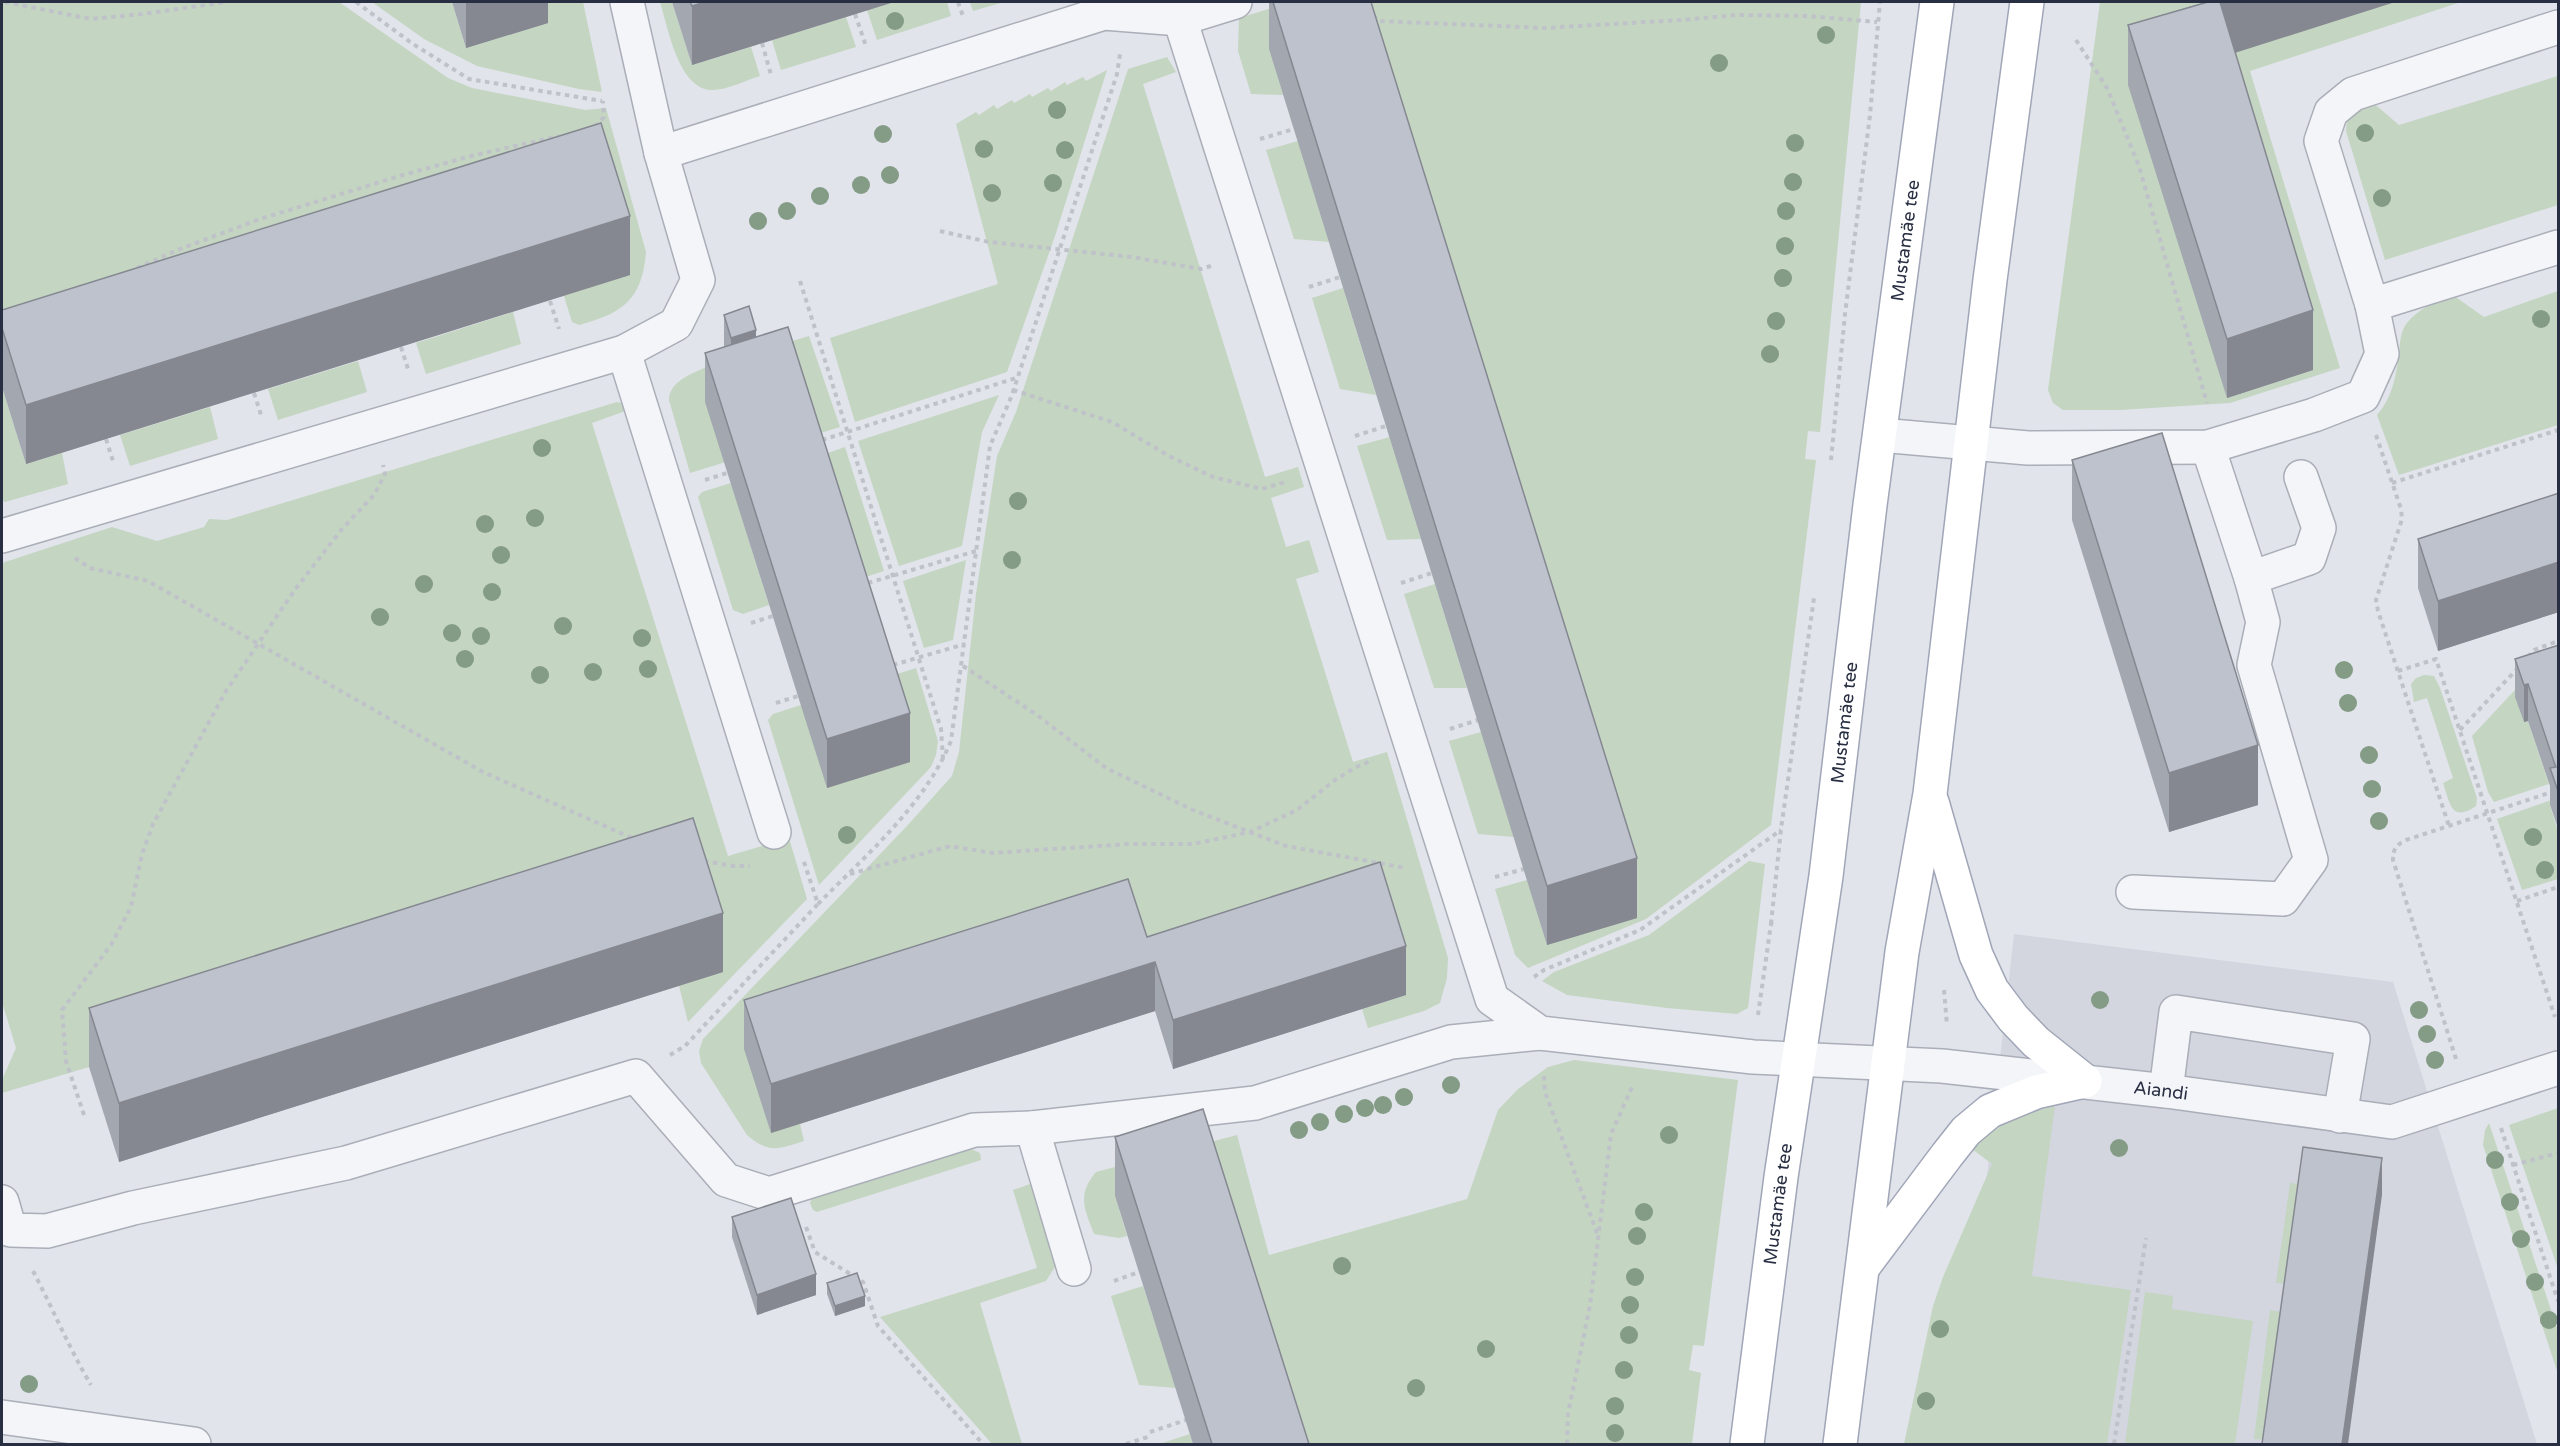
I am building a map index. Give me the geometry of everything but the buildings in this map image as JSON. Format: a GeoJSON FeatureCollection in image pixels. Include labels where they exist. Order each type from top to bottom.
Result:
{"type":"FeatureCollection","features":[{"type":"Feature","properties":{"kind":"main road","name":"Mustamäe tee"},"geometry":{"type":"LineString","coordinates":[[1747,1444],[1761,1325],[1826,876],[1880,435],[1937,2]]}},
{"type":"Feature","properties":{"kind":"main road"},"geometry":{"type":"LineString","coordinates":[[1840,1444],[1902,952],[1930,794],[1971,443],[2027,2]]}},
{"type":"Feature","properties":{"kind":"main road"},"geometry":{"type":"LineString","coordinates":[[1930,794],[1976,955],[1992,990],[2013,1018],[2036,1042],[2085,1081]]}},
{"type":"Feature","properties":{"kind":"main road"},"geometry":{"type":"LineString","coordinates":[[1862,1268],[1966,1131],[1990,1111],[2036,1092],[2085,1081]]}},
{"type":"Feature","properties":{"kind":"street"},"geometry":{"type":"LineString","coordinates":[[2,536],[624,352],[676,324],[698,280],[661,153],[627,2]]}},
{"type":"Feature","properties":{"kind":"street"},"geometry":{"type":"LineString","coordinates":[[661,153],[1104,13],[1180,19],[1235,2]]}},
{"type":"Feature","properties":{"kind":"street"},"geometry":{"type":"LineString","coordinates":[[1180,19],[1492,999],[1540,1033]]}},
{"type":"Feature","properties":{"kind":"street"},"geometry":{"type":"LineString","coordinates":[[1880,435],[2028,448],[2208,447],[2314,415],[2363,396],[2382,354],[2372,306],[2321,141],[2331,112],[2353,94],[2559,27]]}},
{"type":"Feature","properties":{"kind":"street"},"geometry":{"type":"LineString","coordinates":[[2372,306],[2559,247]]}},
{"type":"Feature","properties":{"kind":"street"},"geometry":{"type":"LineString","coordinates":[[624,352],[774,832]]}},
{"type":"Feature","properties":{"kind":"street"},"geometry":{"type":"LineString","coordinates":[[2133,892],[2283,899],[2311,860],[2254,665],[2263,622],[2208,447]]}},
{"type":"Feature","properties":{"kind":"street"},"geometry":{"type":"LineString","coordinates":[[2251,578],[2309,558],[2319,528],[2301,477]]}},
{"type":"Feature","properties":{"kind":"street"},"geometry":{"type":"LineString","coordinates":[[2166,1091],[2176,1012],[2353,1039],[2340,1116]]}},
{"type":"Feature","properties":{"kind":"street","name":"Aiandi"},"geometry":{"type":"LineString","coordinates":[[636,1076],[726,1180],[769,1194],[974,1130],[1032,1128],[1255,1103],[1451,1042],[1540,1033],[1752,1057],[1942,1066],[2166,1091],[2392,1122],[2559,1068]]}},
{"type":"Feature","properties":{"kind":"street"},"geometry":{"type":"LineString","coordinates":[[4,1229],[47,1231],[133,1208],[346,1163],[636,1076]]}},
{"type":"Feature","properties":{"kind":"street"},"geometry":{"type":"LineString","coordinates":[[1032,1128],[1074,1269]]}},
{"type":"Feature","properties":{"kind":"street"},"geometry":{"type":"LineString","coordinates":[[2,1417],[194,1444]]}},
{"type":"Feature","properties":{"kind":"path"},"geometry":{"type":"LineString","coordinates":[[5,2],[91,19],[227,2]]}},
{"type":"Feature","properties":{"kind":"path"},"geometry":{"type":"LineString","coordinates":[[356,2],[413,44],[469,79],[603,101],[647,92]]}},
{"type":"Feature","properties":{"kind":"path"},"geometry":{"type":"LineString","coordinates":[[958,2],[964,19]]}},
{"type":"Feature","properties":{"kind":"path"},"geometry":{"type":"LineString","coordinates":[[1831,462],[1845,314],[1870,115],[1880,2]]}},
{"type":"Feature","properties":{"kind":"path"},"geometry":{"type":"LineString","coordinates":[[855,14],[867,49]]}},
{"type":"Feature","properties":{"kind":"path"},"geometry":{"type":"LineString","coordinates":[[1370,14],[1379,21],[1545,28],[1681,21],[1737,15],[1808,15],[1877,22]]}},
{"type":"Feature","properties":{"kind":"path"},"geometry":{"type":"LineString","coordinates":[[636,1076],[685,1046],[918,799],[943,762],[951,741],[963,666],[990,446],[1014,390],[1058,249],[1117,74],[1126,15]]}},
{"type":"Feature","properties":{"kind":"path"},"geometry":{"type":"LineString","coordinates":[[2076,40],[2107,88],[2139,166],[2210,412]]}},
{"type":"Feature","properties":{"kind":"path"},"geometry":{"type":"LineString","coordinates":[[762,43],[772,78]]}},
{"type":"Feature","properties":{"kind":"path"},"geometry":{"type":"LineString","coordinates":[[584,130],[594,128],[604,117],[603,101]]}},
{"type":"Feature","properties":{"kind":"path"},"geometry":{"type":"LineString","coordinates":[[1258,140],[1294,129]]}},
{"type":"Feature","properties":{"kind":"path"},"geometry":{"type":"LineString","coordinates":[[132,271],[180,249],[260,219],[425,168],[565,135]]}},
{"type":"Feature","properties":{"kind":"path"},"geometry":{"type":"LineString","coordinates":[[940,231],[989,242],[1132,257],[1201,269],[1254,252]]}},
{"type":"Feature","properties":{"kind":"path"},"geometry":{"type":"LineString","coordinates":[[1304,289],[1340,277]]}},
{"type":"Feature","properties":{"kind":"path"},"geometry":{"type":"LineString","coordinates":[[800,281],[941,729],[944,743],[943,762]]}},
{"type":"Feature","properties":{"kind":"path"},"geometry":{"type":"LineString","coordinates":[[550,301],[561,336]]}},
{"type":"Feature","properties":{"kind":"path"},"geometry":{"type":"LineString","coordinates":[[401,347],[412,382]]}},
{"type":"Feature","properties":{"kind":"path"},"geometry":{"type":"LineString","coordinates":[[822,440],[1017,378]]}},
{"type":"Feature","properties":{"kind":"path"},"geometry":{"type":"LineString","coordinates":[[1014,390],[1112,422],[1189,466],[1234,484],[1262,489],[1323,471]]}},
{"type":"Feature","properties":{"kind":"path"},"geometry":{"type":"LineString","coordinates":[[254,393],[265,427]]}},
{"type":"Feature","properties":{"kind":"path"},"geometry":{"type":"LineString","coordinates":[[2363,396],[2401,509],[2401,527],[2376,600],[2449,826]]}},
{"type":"Feature","properties":{"kind":"path"},"geometry":{"type":"LineString","coordinates":[[84,1115],[66,1061],[62,1011],[111,945],[131,907],[142,854],[153,824],[226,691],[294,591],[342,529],[374,495],[385,474],[375,426]]}},
{"type":"Feature","properties":{"kind":"path"},"geometry":{"type":"LineString","coordinates":[[1349,437],[1386,426]]}},
{"type":"Feature","properties":{"kind":"path"},"geometry":{"type":"LineString","coordinates":[[2392,483],[2559,430]]}},
{"type":"Feature","properties":{"kind":"path"},"geometry":{"type":"LineString","coordinates":[[106,439],[114,465]]}},
{"type":"Feature","properties":{"kind":"path"},"geometry":{"type":"LineString","coordinates":[[41,524],[61,548],[90,568],[148,581],[483,771],[644,844]]}},
{"type":"Feature","properties":{"kind":"path"},"geometry":{"type":"LineString","coordinates":[[867,583],[976,551]]}},
{"type":"Feature","properties":{"kind":"path"},"geometry":{"type":"LineString","coordinates":[[1395,585],[1432,573]]}},
{"type":"Feature","properties":{"kind":"path"},"geometry":{"type":"LineString","coordinates":[[1757,1019],[1771,924],[1781,829],[1816,588]]}},
{"type":"Feature","properties":{"kind":"path"},"geometry":{"type":"LineString","coordinates":[[2526,658],[2534,650],[2559,641]]}},
{"type":"Feature","properties":{"kind":"path"},"geometry":{"type":"LineString","coordinates":[[893,665],[965,644]]}},
{"type":"Feature","properties":{"kind":"path"},"geometry":{"type":"LineString","coordinates":[[2398,671],[2436,659],[2555,1017]]}},
{"type":"Feature","properties":{"kind":"path"},"geometry":{"type":"LineString","coordinates":[[963,666],[1037,715],[1106,768],[1193,810],[1286,846],[1424,872],[1450,868]]}},
{"type":"Feature","properties":{"kind":"path"},"geometry":{"type":"LineString","coordinates":[[2460,730],[2519,666]]}},
{"type":"Feature","properties":{"kind":"path"},"geometry":{"type":"LineString","coordinates":[[1440,732],[1478,720]]}},
{"type":"Feature","properties":{"kind":"path"},"geometry":{"type":"LineString","coordinates":[[847,874],[950,846],[992,853],[1118,844],[1193,844],[1250,832],[1297,810],[1356,766],[1411,746]]}},
{"type":"Feature","properties":{"kind":"path"},"geometry":{"type":"LineString","coordinates":[[2459,1068],[2392,860],[2393,852],[2397,844],[2552,792]]}},
{"type":"Feature","properties":{"kind":"path"},"geometry":{"type":"LineString","coordinates":[[1530,980],[1544,970],[1640,930],[1781,829]]}},
{"type":"Feature","properties":{"kind":"path"},"geometry":{"type":"LineString","coordinates":[[774,832],[797,837],[818,904]]}},
{"type":"Feature","properties":{"kind":"path"},"geometry":{"type":"LineString","coordinates":[[699,860],[734,866],[758,865]]}},
{"type":"Feature","properties":{"kind":"path"},"geometry":{"type":"LineString","coordinates":[[793,863],[804,862]]}},
{"type":"Feature","properties":{"kind":"path"},"geometry":{"type":"LineString","coordinates":[[1486,879],[1524,869]]}},
{"type":"Feature","properties":{"kind":"path"},"geometry":{"type":"LineString","coordinates":[[2517,901],[2559,886]]}},
{"type":"Feature","properties":{"kind":"path"},"geometry":{"type":"LineString","coordinates":[[1771,924],[1780,925]]}},
{"type":"Feature","properties":{"kind":"path"},"geometry":{"type":"LineString","coordinates":[[1944,985],[1948,1032]]}},
{"type":"Feature","properties":{"kind":"path"},"geometry":{"type":"LineString","coordinates":[[1540,1033],[1545,1092],[1598,1237]]}},
{"type":"Feature","properties":{"kind":"path"},"geometry":{"type":"LineString","coordinates":[[1567,1444],[1568,1414],[1590,1305],[1611,1134],[1651,1046]]}},
{"type":"Feature","properties":{"kind":"path"},"geometry":{"type":"LineString","coordinates":[[2498,1118],[2559,1302]]}},
{"type":"Feature","properties":{"kind":"path"},"geometry":{"type":"LineString","coordinates":[[2513,1165],[2559,1153]]}},
{"type":"Feature","properties":{"kind":"path"},"geometry":{"type":"LineString","coordinates":[[794,1186],[815,1252],[863,1282],[878,1326],[983,1444]]}},
{"type":"Feature","properties":{"kind":"path"},"geometry":{"type":"LineString","coordinates":[[4,1229],[52,1307],[68,1347],[91,1385]]}},
{"type":"Feature","properties":{"kind":"path"},"geometry":{"type":"LineString","coordinates":[[2114,1444],[2146,1238]]}},
{"type":"Feature","properties":{"kind":"path"},"geometry":{"type":"LineString","coordinates":[[1112,1281],[1139,1272]]}},
{"type":"Feature","properties":{"kind":"path"},"geometry":{"type":"LineString","coordinates":[[1126,1444],[1186,1420]]}},
{"type":"Feature","properties":{"kind":"shaded area"},"geometry":{"type":"Polygon","coordinates":[[[2014,934],[2393,982],[2537,1444],[1957,1444],[2014,934]]]}},
{"type":"Feature","properties":{"kind":"green space"},"geometry":{"type":"Polygon","coordinates":[[[2,2],[339,2],[448,78],[472,88],[585,110],[606,108],[646,252],[640,282],[628,302],[607,315],[579,325],[572,322],[564,296],[2,369],[2,2]]]}},
{"type":"Feature","properties":{"kind":"green space"},"geometry":{"type":"Polygon","coordinates":[[[372,2],[452,2],[466,48],[541,2],[583,2],[602,92],[477,66],[424,39],[372,2]]]}},
{"type":"Feature","properties":{"kind":"green space"},"geometry":{"type":"Polygon","coordinates":[[[660,2],[672,2],[692,65],[751,47],[760,76],[723,89],[711,90],[700,87],[682,68],[660,2]]]}},
{"type":"Feature","properties":{"kind":"green space"},"geometry":{"type":"Polygon","coordinates":[[[893,2],[947,2],[951,16],[877,40],[867,10],[893,2]]]}},
{"type":"Feature","properties":{"kind":"green space"},"geometry":{"type":"Polygon","coordinates":[[[970,2],[1004,2],[973,11],[970,2]]]}},
{"type":"Feature","properties":{"kind":"green space"},"geometry":{"type":"Polygon","coordinates":[[[1292,2],[1861,2],[1820,432],[1808,431],[1805,459],[1816,460],[1771,825],[1646,919],[1528,968],[1515,955],[1495,889],[1527,880],[1269,49],[1283,95],[1251,94],[1238,51],[1239,18],[1292,2]]]}},
{"type":"Feature","properties":{"kind":"green space"},"geometry":{"type":"Polygon","coordinates":[[[2100,2],[2461,2],[2250,71],[2340,368],[2230,403],[2120,410],[2063,410],[2053,403],[2048,390],[2100,2]]]}},
{"type":"Feature","properties":{"kind":"green space"},"geometry":{"type":"Polygon","coordinates":[[[846,17],[856,47],[781,70],[772,40],[846,17]]]}},
{"type":"Feature","properties":{"kind":"green space"},"geometry":{"type":"Polygon","coordinates":[[[1167,57],[1176,72],[1143,84],[1265,477],[1298,467],[1304,487],[1271,498],[1286,547],[1309,540],[1319,572],[1296,579],[1353,762],[1387,752],[1448,958],[1447,978],[1440,1003],[1424,1011],[1368,1028],[1362,1009],[1406,995],[1380,911],[800,1124],[804,1141],[781,1148],[762,1145],[747,1135],[701,1063],[699,1051],[703,1039],[952,776],[959,752],[976,594],[997,456],[1016,412],[1128,69],[1167,57]]]}},
{"type":"Feature","properties":{"kind":"green space"},"geometry":{"type":"Polygon","coordinates":[[[1107,70],[1055,236],[1007,372],[855,422],[830,338],[998,284],[956,124],[976,112],[979,115],[994,105],[997,109],[1012,100],[1014,103],[1030,94],[1032,97],[1048,88],[1051,91],[1065,82],[1067,85],[1083,77],[1086,81],[1107,70]]]}},
{"type":"Feature","properties":{"kind":"green space"},"geometry":{"type":"Polygon","coordinates":[[[2558,76],[2558,205],[2385,260],[2346,131],[2347,119],[2371,101],[2399,125],[2558,76]]]}},
{"type":"Feature","properties":{"kind":"green space"},"geometry":{"type":"Polygon","coordinates":[[[1298,141],[1329,242],[1294,239],[1266,150],[1298,141]]]}},
{"type":"Feature","properties":{"kind":"green space"},"geometry":{"type":"Polygon","coordinates":[[[1343,288],[1376,395],[1340,389],[1312,298],[1343,288]]]}},
{"type":"Feature","properties":{"kind":"green space"},"geometry":{"type":"Polygon","coordinates":[[[2558,291],[2558,425],[2399,475],[2377,415],[2393,387],[2403,330],[2411,318],[2450,293],[2484,317],[2558,291]]]}},
{"type":"Feature","properties":{"kind":"green space"},"geometry":{"type":"Polygon","coordinates":[[[513,312],[521,344],[426,374],[416,343],[513,312]]]}},
{"type":"Feature","properties":{"kind":"green space"},"geometry":{"type":"Polygon","coordinates":[[[809,336],[840,427],[690,473],[669,400],[673,388],[687,376],[704,368],[809,336]]]}},
{"type":"Feature","properties":{"kind":"green space"},"geometry":{"type":"Polygon","coordinates":[[[358,361],[367,392],[278,420],[268,389],[358,361]]]}},
{"type":"Feature","properties":{"kind":"green space"},"geometry":{"type":"Polygon","coordinates":[[[2,387],[26,464],[62,453],[68,484],[5,502],[2,500],[2,387]]]}},
{"type":"Feature","properties":{"kind":"green space"},"geometry":{"type":"Polygon","coordinates":[[[999,395],[982,432],[962,546],[899,566],[858,441],[999,395]]]}},
{"type":"Feature","properties":{"kind":"green space"},"geometry":{"type":"Polygon","coordinates":[[[617,402],[626,404],[631,409],[592,423],[728,856],[789,838],[807,899],[688,1022],[679,986],[89,1067],[2,1093],[2,1080],[16,1048],[2,1002],[2,563],[112,527],[157,541],[204,527],[209,519],[227,520],[617,402]]]}},
{"type":"Feature","properties":{"kind":"green space"},"geometry":{"type":"Polygon","coordinates":[[[210,407],[218,439],[130,466],[120,435],[210,407]]]}},
{"type":"Feature","properties":{"kind":"green space"},"geometry":{"type":"Polygon","coordinates":[[[1390,437],[1421,539],[1387,540],[1357,446],[1390,437]]]}},
{"type":"Feature","properties":{"kind":"green space"},"geometry":{"type":"Polygon","coordinates":[[[845,447],[884,571],[853,581],[814,458],[845,447]]]}},
{"type":"Feature","properties":{"kind":"green space"},"geometry":{"type":"Polygon","coordinates":[[[731,483],[769,605],[743,614],[733,610],[698,497],[702,492],[731,483]]]}},
{"type":"Feature","properties":{"kind":"green space"},"geometry":{"type":"Polygon","coordinates":[[[966,560],[953,640],[924,648],[903,581],[966,560]]]}},
{"type":"Feature","properties":{"kind":"green space"},"geometry":{"type":"Polygon","coordinates":[[[1435,584],[1467,688],[1434,688],[1404,594],[1435,584]]]}},
{"type":"Feature","properties":{"kind":"green space"},"geometry":{"type":"Polygon","coordinates":[[[2541,662],[2524,722],[2528,721],[2549,784],[2494,802],[2488,792],[2472,736],[2541,662]]]}},
{"type":"Feature","properties":{"kind":"green space"},"geometry":{"type":"Polygon","coordinates":[[[916,668],[938,741],[931,767],[819,885],[768,720],[773,714],[916,668]]]}},
{"type":"Feature","properties":{"kind":"green space"},"geometry":{"type":"Polygon","coordinates":[[[2424,675],[2434,676],[2440,688],[2477,798],[2476,806],[2468,811],[2456,811],[2450,804],[2443,783],[2453,778],[2427,698],[2414,702],[2411,684],[2416,678],[2424,675]]]}},
{"type":"Feature","properties":{"kind":"green space"},"geometry":{"type":"Polygon","coordinates":[[[1481,732],[1514,837],[1478,834],[1449,741],[1481,732]]]}},
{"type":"Feature","properties":{"kind":"green space"},"geometry":{"type":"Polygon","coordinates":[[[2554,799],[2550,806],[2558,831],[2558,879],[2522,890],[2497,819],[2554,799]]]}},
{"type":"Feature","properties":{"kind":"green space"},"geometry":{"type":"Polygon","coordinates":[[[1749,861],[1765,864],[1748,1008],[1737,1014],[1667,1008],[1567,995],[1542,981],[1554,972],[1649,935],[1749,861]]]}},
{"type":"Feature","properties":{"kind":"green space"},"geometry":{"type":"Polygon","coordinates":[[[1574,1060],[1738,1080],[1704,1346],[1693,1345],[1689,1370],[1701,1373],[1692,1444],[1290,1444],[1115,1196],[1127,1236],[1119,1238],[1094,1234],[1087,1217],[1084,1195],[1096,1172],[1237,1135],[1269,1255],[1467,1199],[1498,1110],[1518,1089],[1548,1067],[1574,1060]]]}},
{"type":"Feature","properties":{"kind":"green space"},"geometry":{"type":"Polygon","coordinates":[[[2055,1106],[2032,1276],[2131,1290],[2107,1444],[1904,1444],[1933,1306],[1943,1277],[1992,1164],[1972,1149],[1990,1133],[2010,1121],[2055,1106]]]}},
{"type":"Feature","properties":{"kind":"green space"},"geometry":{"type":"Polygon","coordinates":[[[2558,1108],[2558,1269],[2509,1125],[2558,1108]]]}},
{"type":"Feature","properties":{"kind":"green space"},"geometry":{"type":"Polygon","coordinates":[[[2489,1123],[2558,1331],[2558,1374],[2483,1145],[2485,1130],[2489,1123]]]}},
{"type":"Feature","properties":{"kind":"green space"},"geometry":{"type":"Polygon","coordinates":[[[971,1149],[980,1153],[981,1160],[817,1212],[813,1210],[810,1203],[816,1196],[971,1149]]]}},
{"type":"Feature","properties":{"kind":"green space"},"geometry":{"type":"Polygon","coordinates":[[[1033,1183],[1058,1262],[1046,1281],[980,1303],[1022,1444],[992,1444],[880,1317],[1037,1268],[1013,1190],[1033,1183]]]}},
{"type":"Feature","properties":{"kind":"green space"},"geometry":{"type":"Polygon","coordinates":[[[2290,1183],[2303,1184],[2287,1284],[2276,1283],[2290,1183]]]}},
{"type":"Feature","properties":{"kind":"green space"},"geometry":{"type":"Polygon","coordinates":[[[1143,1286],[1176,1388],[1139,1385],[1111,1296],[1143,1286]]]}},
{"type":"Feature","properties":{"kind":"green space"},"geometry":{"type":"Polygon","coordinates":[[[2145,1292],[2173,1296],[2172,1309],[2253,1321],[2235,1444],[2125,1444],[2145,1292]]]}},
{"type":"Feature","properties":{"kind":"green space"},"geometry":{"type":"Polygon","coordinates":[[[2270,1310],[2284,1313],[2266,1440],[2254,1439],[2270,1310]]]}},
{"type":"Feature","properties":{"kind":"green space"},"geometry":{"type":"Polygon","coordinates":[[[1190,1434],[1193,1444],[1159,1444],[1190,1434]]]}}]}
